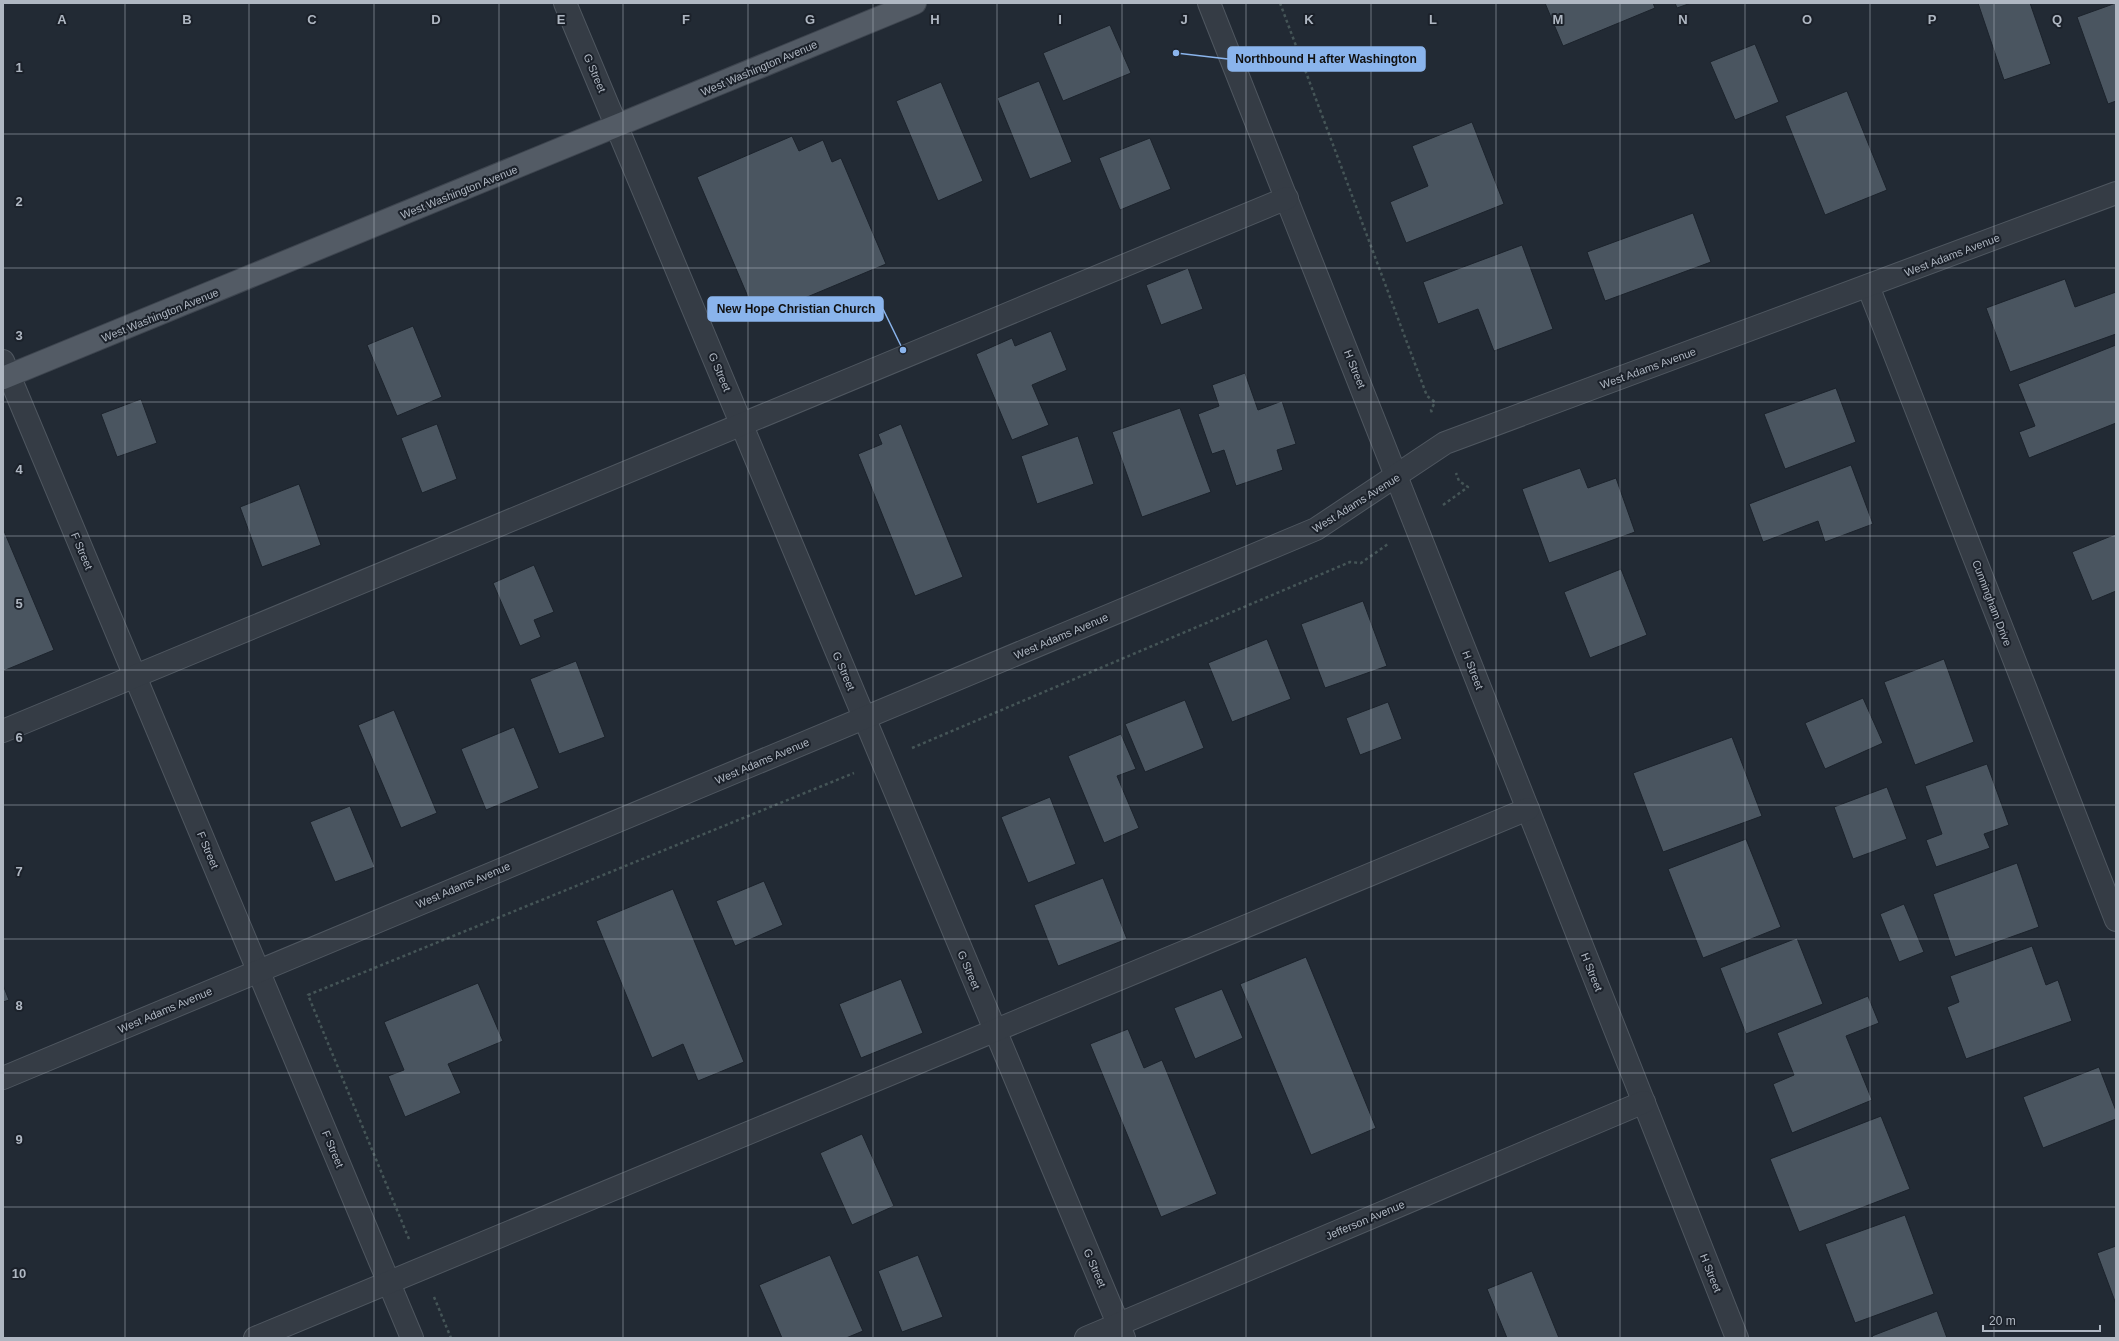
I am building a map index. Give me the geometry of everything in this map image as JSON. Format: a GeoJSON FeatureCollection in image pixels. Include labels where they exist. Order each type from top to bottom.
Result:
{"type":"FeatureCollection","features":[{"type":"Feature","properties":{"kind":"main road","name":"West Washington Avenue"},"geometry":{"type":"LineString","coordinates":[[5,372],[617,126],[915,3]]}},
{"type":"Feature","properties":{"kind":"street","name":"G Street"},"geometry":{"type":"LineString","coordinates":[[566,3],[1121,1331]]}},
{"type":"Feature","properties":{"kind":"street","name":"H Street"},"geometry":{"type":"LineString","coordinates":[[1210,3],[1737,1338]]}},
{"type":"Feature","properties":{"kind":"street","name":"West Adams Avenue"},"geometry":{"type":"LineString","coordinates":[[3,1078],[1316,530],[1397,477],[1445,443],[2116,193]]}},
{"type":"Feature","properties":{"kind":"street"},"geometry":{"type":"LineString","coordinates":[[3,731],[1287,198]]}},
{"type":"Feature","properties":{"kind":"street","name":"Cunningham Drive"},"geometry":{"type":"LineString","coordinates":[[1868,286],[2116,920]]}},
{"type":"Feature","properties":{"kind":"street","name":"F Street"},"geometry":{"type":"LineString","coordinates":[[5,372],[135,676],[412,1338]]}},
{"type":"Feature","properties":{"kind":"street"},"geometry":{"type":"LineString","coordinates":[[255,1338],[1528,809]]}},
{"type":"Feature","properties":{"kind":"street","name":"Jefferson Avenue"},"geometry":{"type":"LineString","coordinates":[[1086,1338],[1121,1331],[1644,1102]]}},
{"type":"Feature","properties":{"kind":"building"},"geometry":{"type":"Polygon","coordinates":[[[1545,3],[1653,3],[1655,8],[1563,46],[1545,3]]]}},
{"type":"Feature","properties":{"kind":"building"},"geometry":{"type":"Polygon","coordinates":[[[1675,3],[1691,3],[1677,8],[1675,3]]]}},
{"type":"Feature","properties":{"kind":"building"},"geometry":{"type":"Polygon","coordinates":[[[1978,3],[2030,3],[2051,64],[2004,80],[1978,3]]]}},
{"type":"Feature","properties":{"kind":"building"},"geometry":{"type":"Polygon","coordinates":[[[2116,3],[2116,101],[2108,104],[2077,17],[2116,3]]]}},
{"type":"Feature","properties":{"kind":"building"},"geometry":{"type":"Polygon","coordinates":[[[1110,25],[1131,73],[1063,101],[1043,53],[1110,25]]]}},
{"type":"Feature","properties":{"kind":"building"},"geometry":{"type":"Polygon","coordinates":[[[1755,44],[1779,102],[1735,120],[1710,62],[1755,44]]]}},
{"type":"Feature","properties":{"kind":"building"},"geometry":{"type":"Polygon","coordinates":[[[1039,81],[1072,162],[1030,179],[997,98],[1039,81]]]}},
{"type":"Feature","properties":{"kind":"building"},"geometry":{"type":"Polygon","coordinates":[[[941,82],[983,181],[938,201],[896,101],[941,82]]]}},
{"type":"Feature","properties":{"kind":"building"},"geometry":{"type":"Polygon","coordinates":[[[1847,91],[1887,190],[1825,215],[1785,116],[1847,91]]]}},
{"type":"Feature","properties":{"kind":"building"},"geometry":{"type":"Polygon","coordinates":[[[1472,122],[1504,204],[1406,243],[1390,202],[1428,186],[1412,146],[1472,122]]]}},
{"type":"Feature","properties":{"kind":"building"},"geometry":{"type":"Polygon","coordinates":[[[792,136],[799,151],[823,140],[832,162],[841,158],[886,264],[757,318],[697,177],[792,136]]]}},
{"type":"Feature","properties":{"kind":"building"},"geometry":{"type":"Polygon","coordinates":[[[1150,138],[1171,189],[1120,210],[1099,158],[1150,138]]]}},
{"type":"Feature","properties":{"kind":"building"},"geometry":{"type":"Polygon","coordinates":[[[1693,213],[1711,262],[1605,301],[1587,252],[1693,213]]]}},
{"type":"Feature","properties":{"kind":"building"},"geometry":{"type":"Polygon","coordinates":[[[1522,245],[1553,329],[1494,351],[1478,309],[1438,324],[1423,282],[1522,245]]]}},
{"type":"Feature","properties":{"kind":"building"},"geometry":{"type":"Polygon","coordinates":[[[1188,268],[1203,309],[1161,325],[1146,285],[1188,268]]]}},
{"type":"Feature","properties":{"kind":"building"},"geometry":{"type":"Polygon","coordinates":[[[2065,279],[2075,307],[2116,292],[2116,334],[2010,372],[1986,308],[2065,279]]]}},
{"type":"Feature","properties":{"kind":"building"},"geometry":{"type":"Polygon","coordinates":[[[413,326],[442,397],[397,416],[367,345],[413,326]]]}},
{"type":"Feature","properties":{"kind":"building"},"geometry":{"type":"Polygon","coordinates":[[[1051,331],[1067,370],[1032,385],[1049,425],[1012,440],[976,354],[1012,338],[1015,346],[1051,331]]]}},
{"type":"Feature","properties":{"kind":"building"},"geometry":{"type":"Polygon","coordinates":[[[2116,345],[2116,423],[2029,458],[2019,432],[2035,426],[2018,384],[2116,345]]]}},
{"type":"Feature","properties":{"kind":"building"},"geometry":{"type":"Polygon","coordinates":[[[1245,373],[1258,410],[1282,401],[1296,444],[1277,450],[1283,470],[1236,486],[1224,450],[1212,454],[1198,414],[1219,406],[1212,385],[1245,373]]]}},
{"type":"Feature","properties":{"kind":"building"},"geometry":{"type":"Polygon","coordinates":[[[1836,388],[1856,442],[1785,469],[1764,414],[1836,388]]]}},
{"type":"Feature","properties":{"kind":"building"},"geometry":{"type":"Polygon","coordinates":[[[141,399],[157,443],[117,457],[101,414],[141,399]]]}},
{"type":"Feature","properties":{"kind":"building"},"geometry":{"type":"Polygon","coordinates":[[[1180,408],[1211,492],[1142,517],[1112,432],[1180,408]]]}},
{"type":"Feature","properties":{"kind":"building"},"geometry":{"type":"Polygon","coordinates":[[[437,424],[457,479],[422,493],[401,438],[437,424]]]}},
{"type":"Feature","properties":{"kind":"building"},"geometry":{"type":"Polygon","coordinates":[[[901,424],[963,577],[915,596],[858,454],[882,444],[878,434],[901,424]]]}},
{"type":"Feature","properties":{"kind":"building"},"geometry":{"type":"Polygon","coordinates":[[[1078,436],[1094,484],[1037,504],[1021,456],[1078,436]]]}},
{"type":"Feature","properties":{"kind":"building"},"geometry":{"type":"Polygon","coordinates":[[[1851,465],[1873,524],[1825,542],[1818,521],[1763,542],[1749,504],[1851,465]]]}},
{"type":"Feature","properties":{"kind":"building"},"geometry":{"type":"Polygon","coordinates":[[[1580,468],[1588,488],[1616,478],[1635,532],[1549,563],[1522,489],[1580,468]]]}},
{"type":"Feature","properties":{"kind":"building"},"geometry":{"type":"Polygon","coordinates":[[[299,484],[321,545],[262,567],[240,507],[299,484]]]}},
{"type":"Feature","properties":{"kind":"building"},"geometry":{"type":"Polygon","coordinates":[[[4,531],[54,650],[3,671],[3,532],[4,531]]]}},
{"type":"Feature","properties":{"kind":"building"},"geometry":{"type":"Polygon","coordinates":[[[2116,534],[2116,591],[2092,601],[2072,552],[2116,534]]]}},
{"type":"Feature","properties":{"kind":"building"},"geometry":{"type":"Polygon","coordinates":[[[534,565],[554,612],[534,620],[541,637],[520,646],[493,583],[534,565]]]}},
{"type":"Feature","properties":{"kind":"building"},"geometry":{"type":"Polygon","coordinates":[[[1621,569],[1647,635],[1590,658],[1564,592],[1621,569]]]}},
{"type":"Feature","properties":{"kind":"building"},"geometry":{"type":"Polygon","coordinates":[[[1363,601],[1387,666],[1325,688],[1301,624],[1363,601]]]}},
{"type":"Feature","properties":{"kind":"building"},"geometry":{"type":"Polygon","coordinates":[[[1267,639],[1291,699],[1232,722],[1208,663],[1267,639]]]}},
{"type":"Feature","properties":{"kind":"building"},"geometry":{"type":"Polygon","coordinates":[[[1944,659],[1974,742],[1915,765],[1884,682],[1944,659]]]}},
{"type":"Feature","properties":{"kind":"building"},"geometry":{"type":"Polygon","coordinates":[[[576,661],[605,737],[559,754],[530,679],[576,661]]]}},
{"type":"Feature","properties":{"kind":"building"},"geometry":{"type":"Polygon","coordinates":[[[1863,698],[1883,743],[1825,769],[1805,723],[1863,698]]]}},
{"type":"Feature","properties":{"kind":"building"},"geometry":{"type":"Polygon","coordinates":[[[1185,700],[1204,748],[1145,772],[1125,724],[1185,700]]]}},
{"type":"Feature","properties":{"kind":"building"},"geometry":{"type":"Polygon","coordinates":[[[1388,702],[1402,739],[1360,755],[1346,718],[1388,702]]]}},
{"type":"Feature","properties":{"kind":"building"},"geometry":{"type":"Polygon","coordinates":[[[394,710],[437,813],[401,828],[358,725],[394,710]]]}},
{"type":"Feature","properties":{"kind":"building"},"geometry":{"type":"Polygon","coordinates":[[[514,727],[539,788],[486,810],[461,749],[514,727]]]}},
{"type":"Feature","properties":{"kind":"building"},"geometry":{"type":"Polygon","coordinates":[[[1121,734],[1136,769],[1117,776],[1139,828],[1104,843],[1068,756],[1121,734]]]}},
{"type":"Feature","properties":{"kind":"building"},"geometry":{"type":"Polygon","coordinates":[[[1732,737],[1762,816],[1663,852],[1633,773],[1732,737]]]}},
{"type":"Feature","properties":{"kind":"building"},"geometry":{"type":"Polygon","coordinates":[[[1987,764],[2009,825],[1984,834],[1990,848],[1936,867],[1926,840],[1942,834],[1925,786],[1987,764]]]}},
{"type":"Feature","properties":{"kind":"building"},"geometry":{"type":"Polygon","coordinates":[[[1887,787],[1907,839],[1853,859],[1834,807],[1887,787]]]}},
{"type":"Feature","properties":{"kind":"building"},"geometry":{"type":"Polygon","coordinates":[[[1050,797],[1076,864],[1028,883],[1001,817],[1050,797]]]}},
{"type":"Feature","properties":{"kind":"building"},"geometry":{"type":"Polygon","coordinates":[[[350,806],[375,867],[335,882],[310,822],[350,806]]]}},
{"type":"Feature","properties":{"kind":"building"},"geometry":{"type":"Polygon","coordinates":[[[1746,839],[1781,927],[1703,958],[1668,869],[1746,839]]]}},
{"type":"Feature","properties":{"kind":"building"},"geometry":{"type":"Polygon","coordinates":[[[2017,863],[2039,927],[1955,957],[1933,894],[2017,863]]]}},
{"type":"Feature","properties":{"kind":"building"},"geometry":{"type":"Polygon","coordinates":[[[1103,878],[1127,939],[1058,966],[1034,905],[1103,878]]]}},
{"type":"Feature","properties":{"kind":"building"},"geometry":{"type":"Polygon","coordinates":[[[764,881],[783,925],[735,946],[716,901],[764,881]]]}},
{"type":"Feature","properties":{"kind":"building"},"geometry":{"type":"Polygon","coordinates":[[[673,889],[744,1062],[698,1081],[683,1044],[652,1058],[596,921],[673,889]]]}},
{"type":"Feature","properties":{"kind":"building"},"geometry":{"type":"Polygon","coordinates":[[[1904,904],[1924,952],[1899,962],[1880,914],[1904,904]]]}},
{"type":"Feature","properties":{"kind":"building"},"geometry":{"type":"Polygon","coordinates":[[[1797,938],[1823,1004],[1746,1034],[1720,968],[1797,938]]]}},
{"type":"Feature","properties":{"kind":"building"},"geometry":{"type":"Polygon","coordinates":[[[2032,946],[2046,985],[2058,980],[2072,1021],[1966,1059],[1947,1007],[1959,1002],[1950,976],[2032,946]]]}},
{"type":"Feature","properties":{"kind":"building"},"geometry":{"type":"Polygon","coordinates":[[[1306,957],[1376,1128],[1311,1155],[1240,984],[1306,957]]]}},
{"type":"Feature","properties":{"kind":"building"},"geometry":{"type":"Polygon","coordinates":[[[901,979],[923,1033],[861,1058],[839,1004],[901,979]]]}},
{"type":"Feature","properties":{"kind":"building"},"geometry":{"type":"Polygon","coordinates":[[[478,983],[503,1041],[448,1064],[461,1093],[405,1117],[388,1076],[404,1070],[384,1022],[478,983]]]}},
{"type":"Feature","properties":{"kind":"building"},"geometry":{"type":"Polygon","coordinates":[[[3,985],[9,1000],[3,1002],[3,985]]]}},
{"type":"Feature","properties":{"kind":"building"},"geometry":{"type":"Polygon","coordinates":[[[1222,989],[1243,1038],[1195,1059],[1174,1008],[1222,989]]]}},
{"type":"Feature","properties":{"kind":"building"},"geometry":{"type":"Polygon","coordinates":[[[1868,996],[1879,1023],[1846,1036],[1872,1100],[1792,1133],[1773,1084],[1794,1075],[1777,1033],[1868,996]]]}},
{"type":"Feature","properties":{"kind":"building"},"geometry":{"type":"Polygon","coordinates":[[[1128,1029],[1144,1068],[1162,1060],[1217,1194],[1161,1217],[1090,1044],[1128,1029]]]}},
{"type":"Feature","properties":{"kind":"building"},"geometry":{"type":"Polygon","coordinates":[[[2099,1067],[2116,1111],[2116,1119],[2043,1148],[2023,1097],[2099,1067]]]}},
{"type":"Feature","properties":{"kind":"building"},"geometry":{"type":"Polygon","coordinates":[[[1881,1116],[1910,1189],[1799,1232],[1770,1159],[1881,1116]]]}},
{"type":"Feature","properties":{"kind":"building"},"geometry":{"type":"Polygon","coordinates":[[[862,1134],[894,1206],[852,1225],[820,1153],[862,1134]]]}},
{"type":"Feature","properties":{"kind":"building"},"geometry":{"type":"Polygon","coordinates":[[[1905,1215],[1934,1294],[1855,1323],[1825,1244],[1905,1215]]]}},
{"type":"Feature","properties":{"kind":"building"},"geometry":{"type":"Polygon","coordinates":[[[2116,1246],[2116,1304],[2097,1253],[2116,1246]]]}},
{"type":"Feature","properties":{"kind":"building"},"geometry":{"type":"Polygon","coordinates":[[[830,1255],[863,1331],[846,1338],[782,1338],[759,1285],[830,1255]]]}},
{"type":"Feature","properties":{"kind":"building"},"geometry":{"type":"Polygon","coordinates":[[[918,1255],[943,1317],[902,1332],[878,1271],[918,1255]]]}},
{"type":"Feature","properties":{"kind":"building"},"geometry":{"type":"Polygon","coordinates":[[[1532,1271],[1559,1338],[1507,1338],[1487,1289],[1532,1271]]]}},
{"type":"Feature","properties":{"kind":"building"},"geometry":{"type":"Polygon","coordinates":[[[1937,1311],[1947,1338],[1873,1338],[1872,1336],[1937,1311]]]}},
{"type":"Feature","properties":{"kind":"place","name":"Northbound H after Washington"},"geometry":{"type":"Point","coordinates":[1176,53]}},
{"type":"Feature","properties":{"kind":"place","name":"New Hope Christian Church"},"geometry":{"type":"Point","coordinates":[903,350]}}]}
